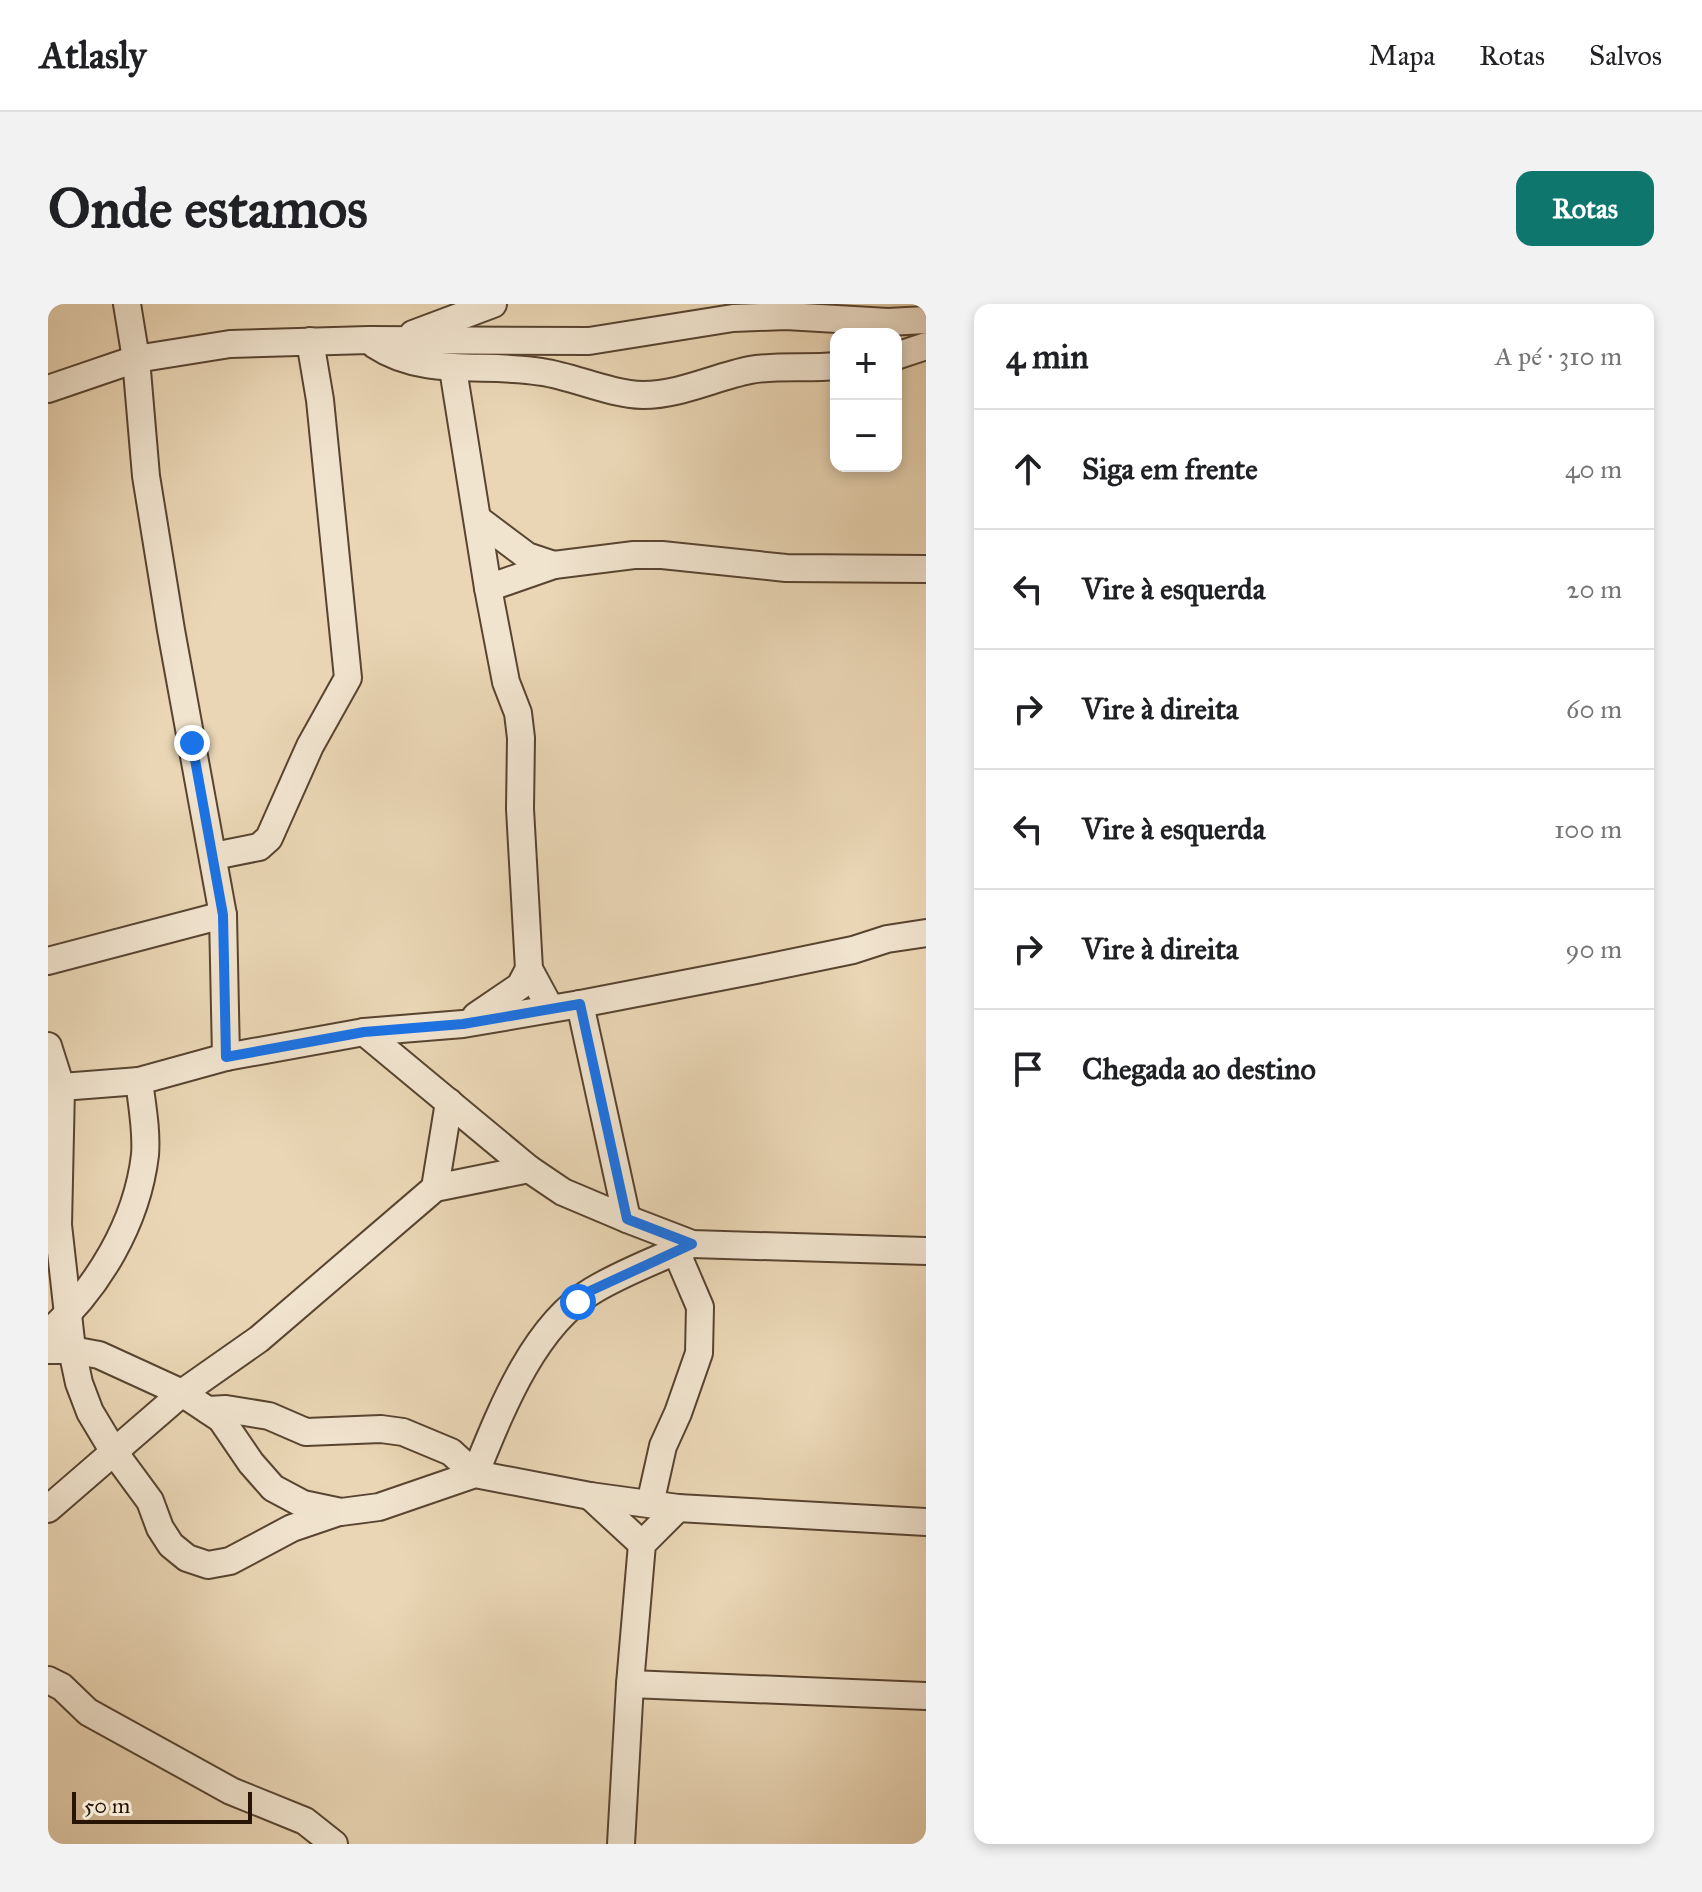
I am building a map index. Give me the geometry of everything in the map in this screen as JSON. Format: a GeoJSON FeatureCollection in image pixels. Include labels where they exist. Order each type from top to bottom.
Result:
{"type":"FeatureCollection","features":[{"type":"Feature","properties":{"kind":"street"},"geometry":{"type":"LineString","coordinates":[[382,340],[493,304]]}},
{"type":"Feature","properties":{"kind":"street"},"geometry":{"type":"LineString","coordinates":[[129,305],[148,491],[223,915],[226,1057]]}},
{"type":"Feature","properties":{"kind":"street"},"geometry":{"type":"LineString","coordinates":[[48,389],[136,359],[230,344],[382,340],[589,341],[746,317],[786,316],[888,322],[926,320]]}},
{"type":"Feature","properties":{"kind":"street"},"geometry":{"type":"LineString","coordinates":[[382,340],[390,355],[453,369],[543,372],[640,395],[664,394],[753,370],[830,366]]}},
{"type":"Feature","properties":{"kind":"street"},"geometry":{"type":"LineString","coordinates":[[214,856],[259,847],[269,838],[310,746],[348,678],[320,400],[310,341]]}},
{"type":"Feature","properties":{"kind":"street"},"geometry":{"type":"LineString","coordinates":[[902,354],[926,346]]}},
{"type":"Feature","properties":{"kind":"street"},"geometry":{"type":"LineString","coordinates":[[453,369],[488,588],[506,682],[515,701],[521,738],[520,809],[529,969],[550,1008]]}},
{"type":"Feature","properties":{"kind":"street"},"geometry":{"type":"LineString","coordinates":[[479,520],[527,556],[554,565]]}},
{"type":"Feature","properties":{"kind":"street"},"geometry":{"type":"LineString","coordinates":[[488,588],[554,565],[634,555],[786,568],[926,569]]}},
{"type":"Feature","properties":{"kind":"street"},"geometry":{"type":"LineString","coordinates":[[48,961],[223,915]]}},
{"type":"Feature","properties":{"kind":"street"},"geometry":{"type":"LineString","coordinates":[[54,1088],[139,1081],[226,1057],[364,1032],[463,1024],[580,1004],[926,933]]}},
{"type":"Feature","properties":{"kind":"street"},"geometry":{"type":"LineString","coordinates":[[463,1024],[520,986],[529,969]]}},
{"type":"Feature","properties":{"kind":"street"},"geometry":{"type":"LineString","coordinates":[[580,1004],[627,1219]]}},
{"type":"Feature","properties":{"kind":"street"},"geometry":{"type":"LineString","coordinates":[[364,1032],[529,1169],[563,1192],[684,1248],[700,1307],[699,1353],[663,1446],[650,1504]]}},
{"type":"Feature","properties":{"kind":"street"},"geometry":{"type":"LineString","coordinates":[[48,1046],[54,1088],[58,1225],[68,1313],[60,1350],[79,1383],[90,1412],[114,1452],[150,1501],[160,1528],[171,1545],[187,1558],[208,1565],[230,1561],[292,1528],[341,1512],[379,1507],[475,1474],[590,1496],[678,1508],[926,1522]]}},
{"type":"Feature","properties":{"kind":"street"},"geometry":{"type":"LineString","coordinates":[[48,1333],[68,1313],[112,1255],[132,1209],[145,1155],[139,1081]]}},
{"type":"Feature","properties":{"kind":"street"},"geometry":{"type":"LineString","coordinates":[[435,1188],[449,1102]]}},
{"type":"Feature","properties":{"kind":"street"},"geometry":{"type":"LineString","coordinates":[[48,1509],[182,1393],[259,1339],[435,1188],[529,1169]]}},
{"type":"Feature","properties":{"kind":"street"},"geometry":{"type":"LineString","coordinates":[[475,1474],[494,1429],[541,1339],[565,1312],[590,1291],[684,1248],[926,1251]]}},
{"type":"Feature","properties":{"kind":"street"},"geometry":{"type":"LineString","coordinates":[[60,1350],[99,1355],[182,1393],[221,1419],[251,1463],[273,1488],[303,1504],[341,1512]]}},
{"type":"Feature","properties":{"kind":"street"},"geometry":{"type":"LineString","coordinates":[[208,1410],[226,1409],[269,1416],[306,1432],[381,1429],[403,1432],[451,1452],[475,1474]]}},
{"type":"Feature","properties":{"kind":"street"},"geometry":{"type":"LineString","coordinates":[[590,1496],[642,1544]]}},
{"type":"Feature","properties":{"kind":"street"},"geometry":{"type":"LineString","coordinates":[[621,1844],[642,1544],[678,1508]]}},
{"type":"Feature","properties":{"kind":"street"},"geometry":{"type":"LineString","coordinates":[[48,1680],[62,1687],[88,1712],[129,1736],[231,1791],[305,1821],[334,1844]]}},
{"type":"Feature","properties":{"kind":"street"},"geometry":{"type":"LineString","coordinates":[[630,1684],[926,1696]]}},
{"type":"Feature","properties":{"kind":"route"},"geometry":{"type":"LineString","coordinates":[[192,743],[223,915],[226,1057],[364,1032],[463,1024],[580,1004],[627,1219],[692,1244],[590,1291],[578,1302]]}}]}
